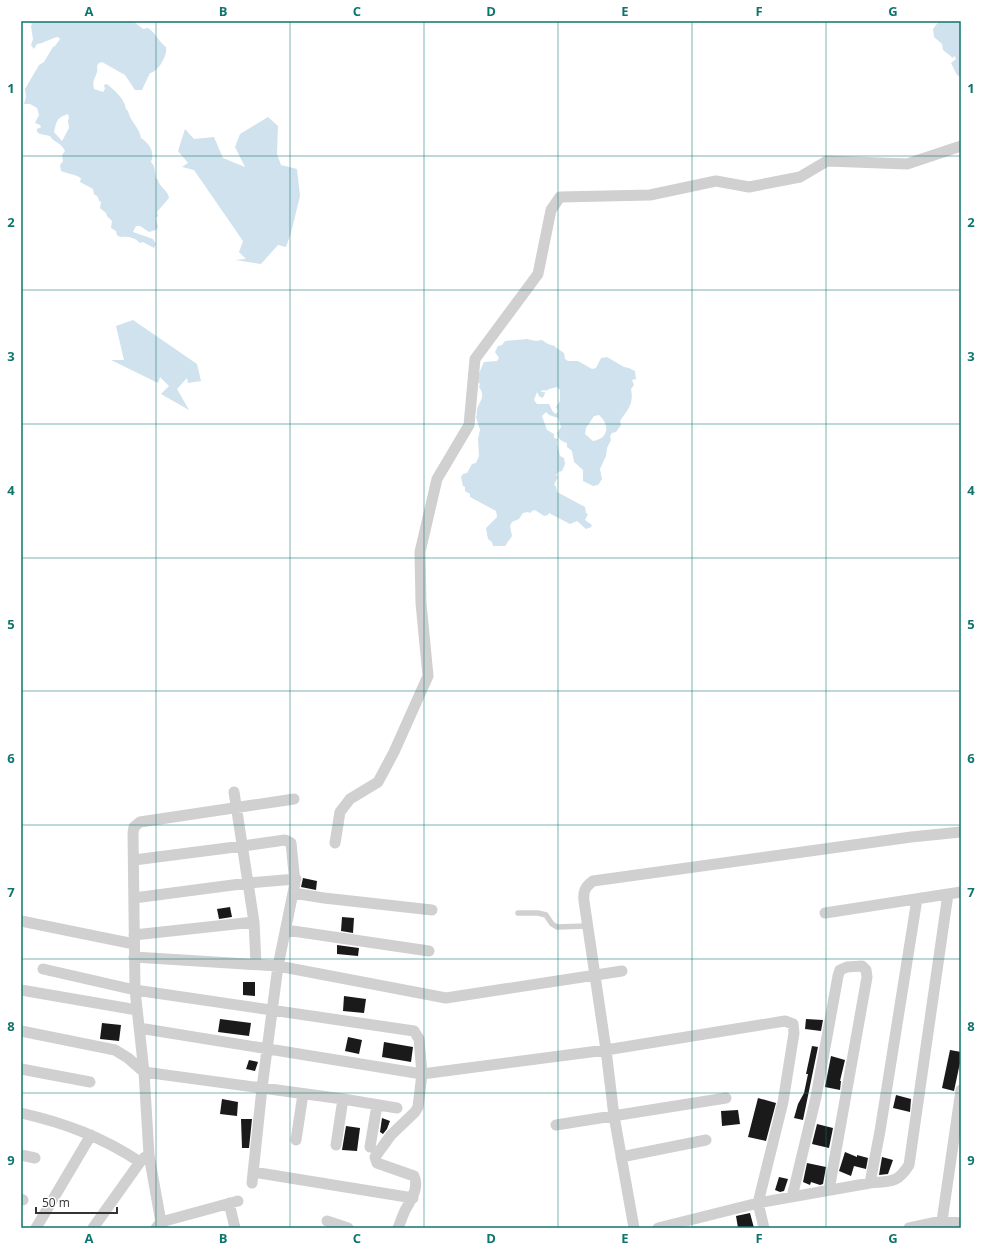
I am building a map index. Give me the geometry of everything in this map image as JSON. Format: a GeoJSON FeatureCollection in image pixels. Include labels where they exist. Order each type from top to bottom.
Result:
{"type":"FeatureCollection","features":[{"type":"Feature","properties":{"kind":"street"},"geometry":{"type":"LineString","coordinates":[[335,843],[340,812],[350,799],[378,782],[394,752],[428,676],[421,603],[420,552],[437,480],[469,425],[475,359],[538,274],[551,210],[560,197],[650,195],[716,181],[748,186],[800,176],[827,161],[907,164],[961,146]]}},
{"type":"Feature","properties":{"kind":"street"},"geometry":{"type":"LineString","coordinates":[[234,792],[254,922],[256,964]]}},
{"type":"Feature","properties":{"kind":"street"},"geometry":{"type":"LineString","coordinates":[[235,1228],[234,1202],[160,1226],[149,1154],[144,1072],[135,990],[133,833],[134,827],[140,822],[294,799]]}},
{"type":"Feature","properties":{"kind":"street"},"geometry":{"type":"LineString","coordinates":[[634,1228],[614,1116],[606,1050],[587,926],[583,892],[586,886],[593,881],[911,837],[961,832]]}},
{"type":"Feature","properties":{"kind":"street"},"geometry":{"type":"LineString","coordinates":[[134,860],[285,840],[288,841],[292,847],[296,879],[278,966],[252,1177],[413,1198]]}},
{"type":"Feature","properties":{"kind":"street"},"geometry":{"type":"LineString","coordinates":[[134,898],[248,883],[296,879]]}},
{"type":"Feature","properties":{"kind":"street"},"geometry":{"type":"LineString","coordinates":[[825,913],[961,892]]}},
{"type":"Feature","properties":{"kind":"street"},"geometry":{"type":"LineString","coordinates":[[293,893],[432,910]]}},
{"type":"Feature","properties":{"kind":"street"},"geometry":{"type":"LineString","coordinates":[[658,1228],[694,1224],[758,1203],[870,1183],[896,1180],[903,1174],[909,1165],[948,894]]}},
{"type":"Feature","properties":{"kind":"street"},"geometry":{"type":"LineString","coordinates":[[870,1183],[880,1131],[917,899]]}},
{"type":"Feature","properties":{"kind":"street"},"geometry":{"type":"LineString","coordinates":[[21,921],[134,939],[254,922]]}},
{"type":"Feature","properties":{"kind":"street"},"geometry":{"type":"LineString","coordinates":[[286,930],[429,950]]}},
{"type":"Feature","properties":{"kind":"street"},"geometry":{"type":"LineString","coordinates":[[134,957],[278,966],[446,998],[622,971]]}},
{"type":"Feature","properties":{"kind":"street"},"geometry":{"type":"LineString","coordinates":[[792,1197],[816,1097],[838,976],[840,970],[847,967],[862,966],[866,970],[866,977],[830,1190]]}},
{"type":"Feature","properties":{"kind":"street"},"geometry":{"type":"LineString","coordinates":[[43,969],[135,990],[414,1031],[419,1039],[422,1074],[419,1104],[415,1112],[391,1135],[375,1157],[377,1163],[414,1176],[416,1183],[413,1198],[407,1207],[398,1228]]}},
{"type":"Feature","properties":{"kind":"street"},"geometry":{"type":"LineString","coordinates":[[21,990],[137,1010]]}},
{"type":"Feature","properties":{"kind":"street"},"geometry":{"type":"LineString","coordinates":[[139,1028],[422,1074],[606,1050],[785,1021],[793,1024],[794,1033],[783,1102],[758,1203],[764,1228]]}},
{"type":"Feature","properties":{"kind":"street"},"geometry":{"type":"LineString","coordinates":[[21,1030],[115,1050],[128,1058],[144,1072],[343,1099],[397,1108]]}},
{"type":"Feature","properties":{"kind":"street"},"geometry":{"type":"LineString","coordinates":[[21,1069],[90,1082]]}},
{"type":"Feature","properties":{"kind":"street"},"geometry":{"type":"LineString","coordinates":[[942,1221],[961,1090]]}},
{"type":"Feature","properties":{"kind":"street"},"geometry":{"type":"LineString","coordinates":[[296,1140],[303,1094]]}},
{"type":"Feature","properties":{"kind":"street"},"geometry":{"type":"LineString","coordinates":[[556,1125],[726,1098]]}},
{"type":"Feature","properties":{"kind":"street"},"geometry":{"type":"LineString","coordinates":[[336,1145],[343,1099]]}},
{"type":"Feature","properties":{"kind":"street"},"geometry":{"type":"LineString","coordinates":[[370,1147],[377,1105]]}},
{"type":"Feature","properties":{"kind":"street"},"geometry":{"type":"LineString","coordinates":[[21,1113],[49,1119],[92,1135],[119,1148],[140,1162]]}},
{"type":"Feature","properties":{"kind":"street"},"geometry":{"type":"LineString","coordinates":[[36,1228],[92,1135]]}},
{"type":"Feature","properties":{"kind":"street"},"geometry":{"type":"LineString","coordinates":[[621,1157],[706,1140]]}},
{"type":"Feature","properties":{"kind":"street"},"geometry":{"type":"LineString","coordinates":[[93,1228],[140,1162],[149,1154]]}},
{"type":"Feature","properties":{"kind":"street"},"geometry":{"type":"LineString","coordinates":[[21,1155],[35,1158]]}},
{"type":"Feature","properties":{"kind":"street"},"geometry":{"type":"LineString","coordinates":[[327,1221],[348,1228]]}},
{"type":"Feature","properties":{"kind":"street"},"geometry":{"type":"LineString","coordinates":[[909,1228],[942,1221],[961,1223]]}},
{"type":"Feature","properties":{"kind":"lane"},"geometry":{"type":"LineString","coordinates":[[518,913],[538,913],[546,915],[552,924],[557,927],[587,926]]}},
{"type":"Feature","properties":{"kind":"water"},"geometry":{"type":"Polygon","coordinates":[[[30,21],[133,21],[143,29],[148,28],[166,47],[162,63],[156,70],[150,73],[142,90],[135,90],[125,75],[102,62],[97,66],[97,73],[93,82],[94,89],[103,92],[105,89],[104,85],[107,84],[116,92],[125,105],[141,138],[151,148],[151,162],[154,166],[156,178],[166,191],[169,198],[157,212],[158,216],[156,218],[158,227],[156,230],[149,232],[140,226],[136,226],[133,232],[153,239],[156,244],[154,248],[143,242],[140,243],[133,238],[120,237],[117,235],[116,231],[111,228],[112,221],[100,208],[101,202],[94,194],[93,189],[80,182],[81,178],[61,171],[60,165],[63,161],[62,155],[65,151],[63,148],[50,136],[37,132],[37,129],[41,127],[35,123],[39,115],[37,108],[30,104],[24,104],[26,97],[25,89],[39,65],[44,62],[60,39],[58,37],[37,44],[34,49],[31,45],[33,39],[32,24],[30,21]],[[68,114],[61,117],[56,125],[54,132],[62,141],[69,128],[68,114]]]}},
{"type":"Feature","properties":{"kind":"water"},"geometry":{"type":"Polygon","coordinates":[[[939,21],[961,21],[961,77],[957,75],[951,63],[956,59],[955,57],[954,56],[953,58],[943,50],[942,44],[934,37],[933,29],[939,21]]]}},
{"type":"Feature","properties":{"kind":"water"},"geometry":{"type":"Polygon","coordinates":[[[268,117],[278,126],[277,154],[281,165],[297,169],[300,196],[286,247],[278,245],[261,264],[235,260],[246,259],[239,252],[243,241],[194,170],[182,167],[188,163],[178,151],[185,129],[194,139],[214,137],[223,158],[245,167],[235,147],[240,134],[268,117]]]}},
{"type":"Feature","properties":{"kind":"water"},"geometry":{"type":"Polygon","coordinates":[[[133,320],[197,364],[201,381],[188,383],[187,378],[177,389],[189,410],[161,394],[169,386],[160,377],[158,383],[111,360],[124,360],[116,326],[133,320]]]}},
{"type":"Feature","properties":{"kind":"water"},"geometry":{"type":"Polygon","coordinates":[[[527,339],[536,341],[542,340],[555,346],[564,353],[565,359],[568,361],[578,361],[592,369],[596,368],[601,358],[607,357],[624,367],[635,371],[636,379],[632,380],[634,385],[631,389],[632,399],[630,406],[620,421],[621,425],[616,432],[612,433],[610,436],[611,440],[600,469],[602,479],[598,485],[593,486],[583,481],[583,470],[574,462],[572,451],[567,447],[567,443],[561,441],[558,437],[557,433],[561,427],[558,418],[549,415],[546,412],[542,416],[547,430],[554,434],[554,438],[558,439],[557,443],[560,456],[564,458],[565,464],[562,471],[558,472],[556,475],[558,477],[554,485],[556,486],[557,492],[585,507],[586,513],[588,514],[585,520],[592,525],[591,527],[586,529],[577,521],[570,524],[549,513],[548,515],[544,516],[535,510],[530,513],[523,513],[519,519],[512,522],[510,526],[512,536],[505,546],[493,546],[492,542],[488,539],[486,528],[497,517],[496,511],[470,497],[470,494],[465,491],[461,477],[463,474],[467,473],[472,464],[476,463],[479,456],[478,439],[480,430],[476,417],[482,395],[479,387],[480,384],[476,380],[484,362],[497,361],[499,358],[495,352],[498,346],[502,345],[505,341],[527,339]],[[557,387],[546,391],[541,391],[545,392],[542,398],[537,392],[534,400],[537,404],[549,404],[553,412],[556,414],[558,411],[556,407],[560,401],[560,390],[557,387]],[[599,415],[594,416],[586,428],[585,434],[593,441],[602,437],[606,431],[605,423],[599,415]]]}},
{"type":"Feature","properties":{"kind":"building"},"geometry":{"type":"Polygon","coordinates":[[[303,878],[317,881],[316,890],[301,887],[303,878]]]}},
{"type":"Feature","properties":{"kind":"building"},"geometry":{"type":"Polygon","coordinates":[[[230,907],[232,917],[219,919],[217,909],[230,907]]]}},
{"type":"Feature","properties":{"kind":"building"},"geometry":{"type":"Polygon","coordinates":[[[342,917],[354,918],[353,933],[341,931],[342,917]]]}},
{"type":"Feature","properties":{"kind":"building"},"geometry":{"type":"Polygon","coordinates":[[[337,945],[359,948],[358,956],[337,954],[337,945]]]}},
{"type":"Feature","properties":{"kind":"building"},"geometry":{"type":"Polygon","coordinates":[[[243,982],[255,982],[255,996],[243,995],[243,982]]]}},
{"type":"Feature","properties":{"kind":"building"},"geometry":{"type":"Polygon","coordinates":[[[344,996],[366,999],[364,1013],[343,1011],[344,996]]]}},
{"type":"Feature","properties":{"kind":"building"},"geometry":{"type":"Polygon","coordinates":[[[220,1019],[251,1023],[249,1036],[218,1032],[220,1019]]]}},
{"type":"Feature","properties":{"kind":"building"},"geometry":{"type":"Polygon","coordinates":[[[806,1019],[823,1020],[821,1031],[805,1029],[806,1019]]]}},
{"type":"Feature","properties":{"kind":"building"},"geometry":{"type":"Polygon","coordinates":[[[102,1023],[121,1025],[119,1041],[100,1039],[102,1023]]]}},
{"type":"Feature","properties":{"kind":"building"},"geometry":{"type":"Polygon","coordinates":[[[348,1037],[362,1040],[359,1054],[345,1051],[348,1037]]]}},
{"type":"Feature","properties":{"kind":"building"},"geometry":{"type":"Polygon","coordinates":[[[384,1042],[413,1047],[411,1062],[382,1057],[384,1042]]]}},
{"type":"Feature","properties":{"kind":"building"},"geometry":{"type":"Polygon","coordinates":[[[812,1046],[818,1047],[803,1120],[794,1118],[798,1104],[804,1093],[808,1074],[806,1074],[812,1046]]]}},
{"type":"Feature","properties":{"kind":"building"},"geometry":{"type":"Polygon","coordinates":[[[950,1050],[961,1052],[954,1091],[942,1088],[950,1050]]]}},
{"type":"Feature","properties":{"kind":"building"},"geometry":{"type":"Polygon","coordinates":[[[831,1056],[845,1060],[840,1081],[840,1090],[825,1087],[831,1056]]]}},
{"type":"Feature","properties":{"kind":"building"},"geometry":{"type":"Polygon","coordinates":[[[249,1060],[258,1062],[255,1071],[246,1069],[249,1060]]]}},
{"type":"Feature","properties":{"kind":"building"},"geometry":{"type":"Polygon","coordinates":[[[896,1095],[911,1099],[910,1112],[893,1108],[896,1095]]]}},
{"type":"Feature","properties":{"kind":"building"},"geometry":{"type":"Polygon","coordinates":[[[758,1098],[776,1103],[766,1141],[748,1137],[758,1098]]]}},
{"type":"Feature","properties":{"kind":"building"},"geometry":{"type":"Polygon","coordinates":[[[222,1099],[238,1102],[237,1116],[220,1114],[222,1099]]]}},
{"type":"Feature","properties":{"kind":"building"},"geometry":{"type":"Polygon","coordinates":[[[738,1110],[740,1124],[722,1126],[721,1111],[738,1110]]]}},
{"type":"Feature","properties":{"kind":"building"},"geometry":{"type":"Polygon","coordinates":[[[382,1118],[390,1121],[383,1134],[380,1132],[382,1118]]]}},
{"type":"Feature","properties":{"kind":"building"},"geometry":{"type":"Polygon","coordinates":[[[241,1119],[252,1119],[249,1148],[242,1148],[241,1119]]]}},
{"type":"Feature","properties":{"kind":"building"},"geometry":{"type":"Polygon","coordinates":[[[817,1124],[833,1128],[829,1148],[812,1144],[817,1124]]]}},
{"type":"Feature","properties":{"kind":"building"},"geometry":{"type":"Polygon","coordinates":[[[346,1126],[360,1128],[357,1151],[342,1150],[346,1126]]]}},
{"type":"Feature","properties":{"kind":"building"},"geometry":{"type":"Polygon","coordinates":[[[845,1152],[857,1157],[857,1155],[868,1158],[866,1169],[854,1166],[851,1176],[839,1171],[845,1152]]]}},
{"type":"Feature","properties":{"kind":"building"},"geometry":{"type":"Polygon","coordinates":[[[882,1157],[893,1160],[888,1174],[879,1175],[882,1157]]]}},
{"type":"Feature","properties":{"kind":"building"},"geometry":{"type":"Polygon","coordinates":[[[807,1163],[826,1167],[823,1184],[820,1185],[811,1182],[810,1185],[803,1182],[807,1163]]]}},
{"type":"Feature","properties":{"kind":"building"},"geometry":{"type":"Polygon","coordinates":[[[779,1177],[788,1179],[784,1191],[780,1192],[775,1190],[779,1177]]]}},
{"type":"Feature","properties":{"kind":"building"},"geometry":{"type":"Polygon","coordinates":[[[750,1213],[754,1228],[738,1228],[736,1216],[750,1213]]]}}]}
